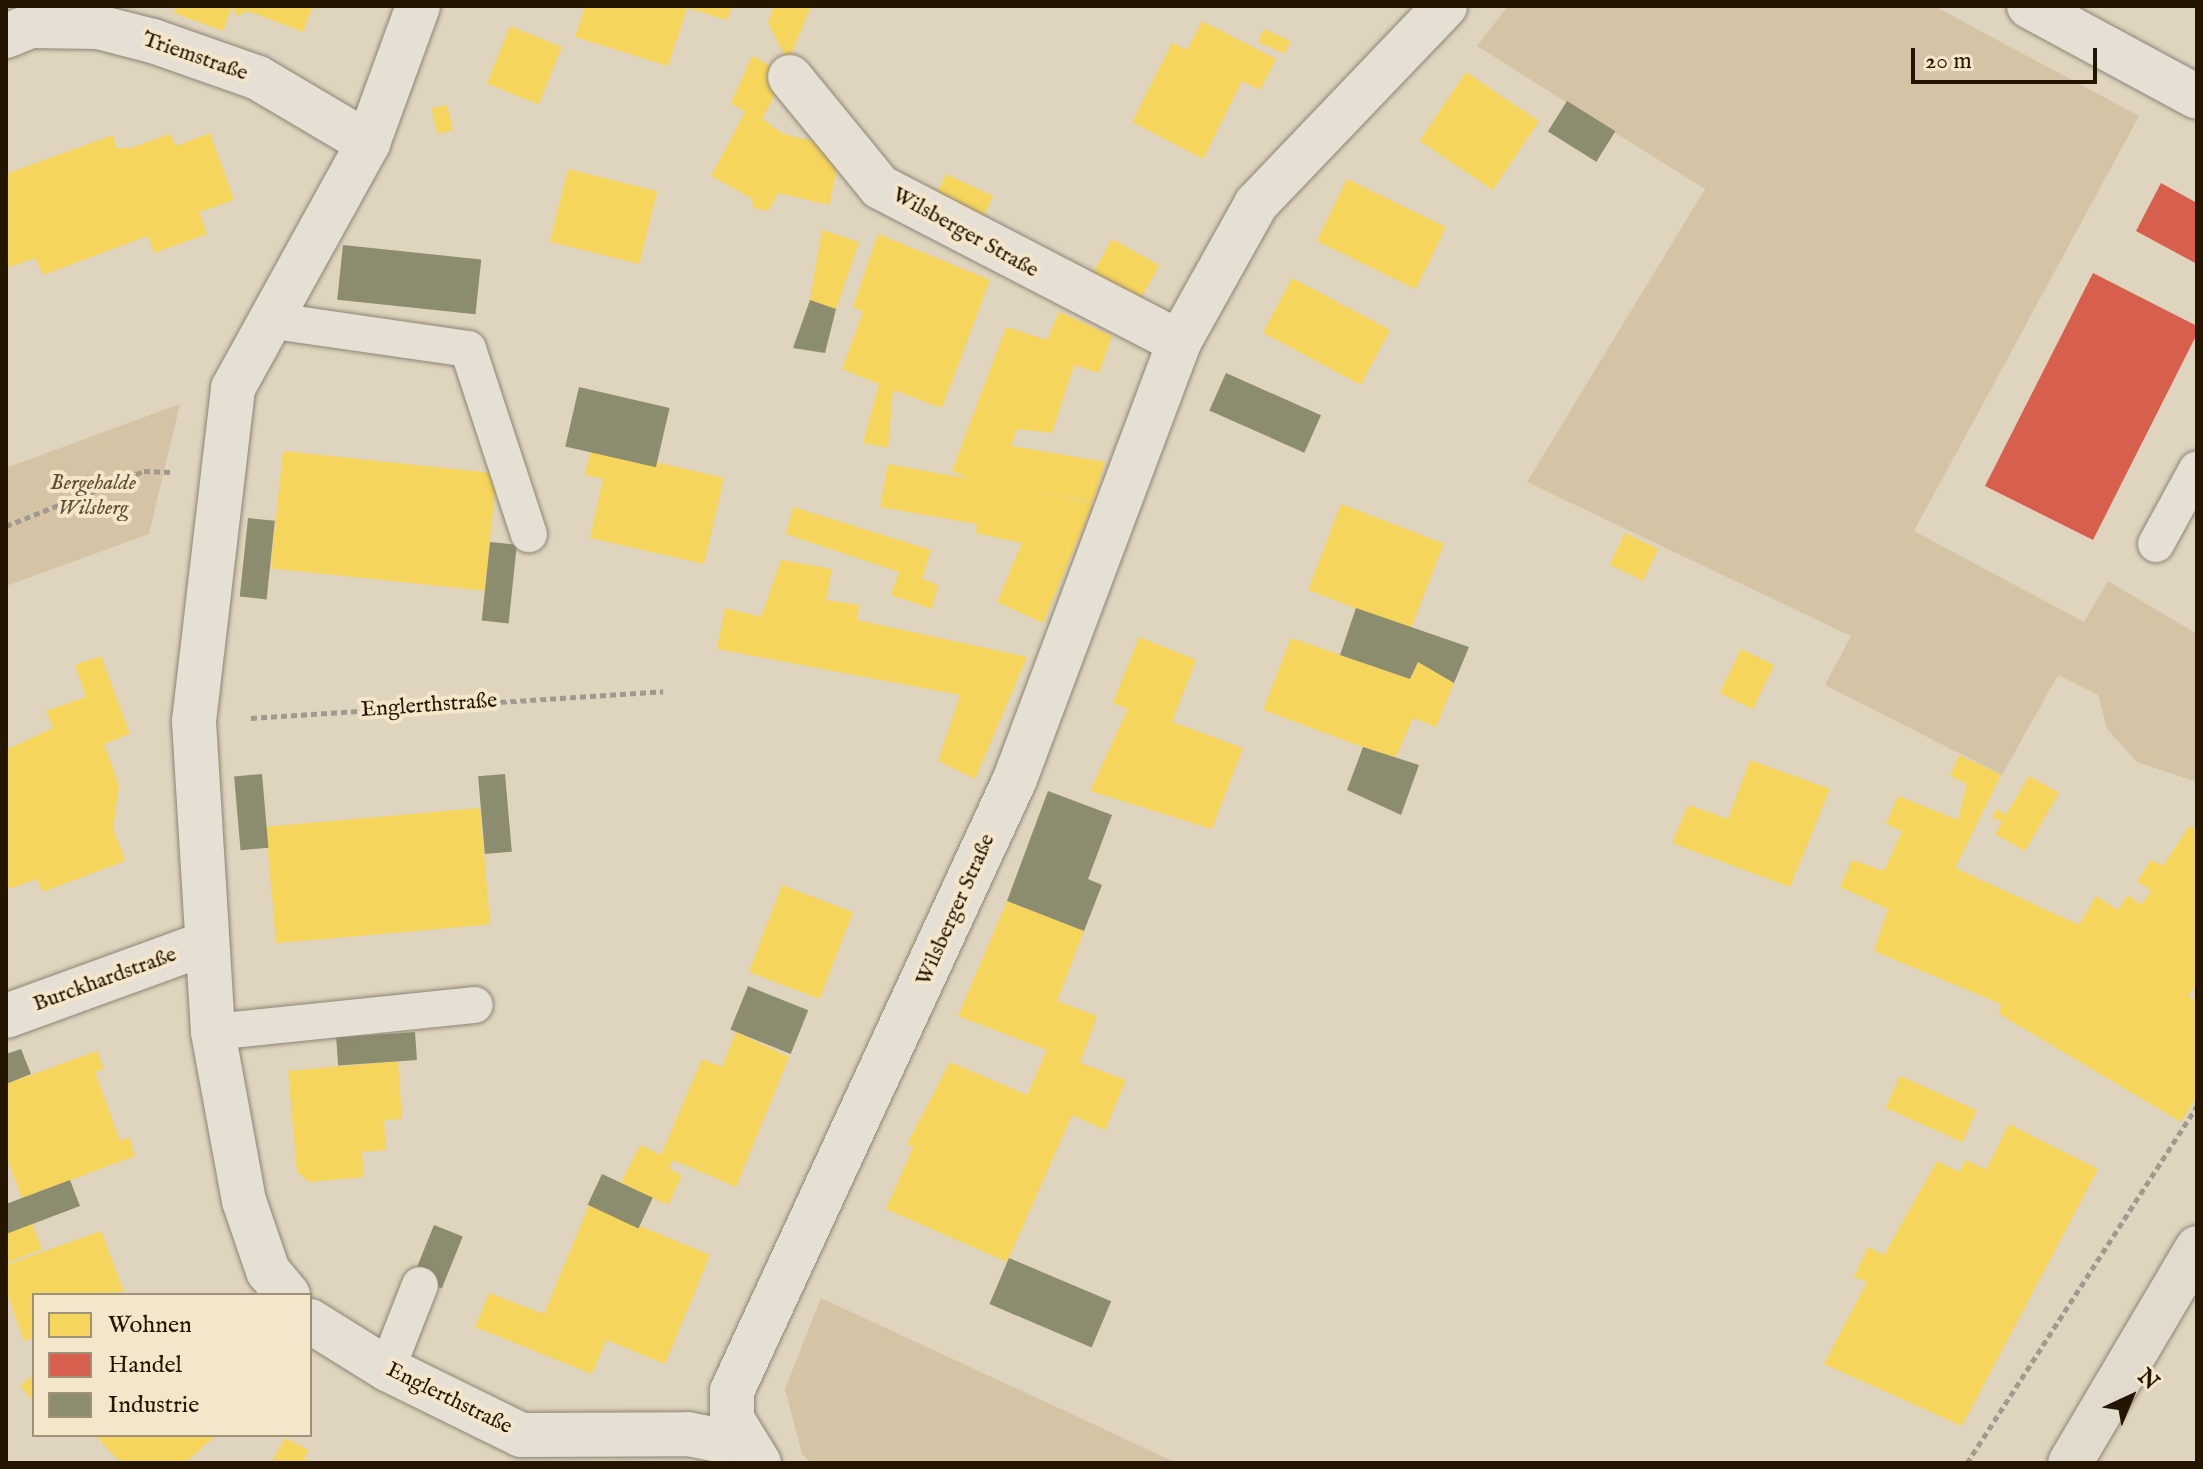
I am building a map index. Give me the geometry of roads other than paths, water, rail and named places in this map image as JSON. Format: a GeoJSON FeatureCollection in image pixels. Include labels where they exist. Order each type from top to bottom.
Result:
{"type":"FeatureCollection","features":[{"type":"Feature","properties":{"kind":"main road"},"geometry":{"type":"LineString","coordinates":[[2070,1463],[2197,1248]]}},
{"type":"Feature","properties":{"kind":"street"},"geometry":{"type":"LineString","coordinates":[[286,1293],[268,1271],[244,1201],[213,1032],[204,944],[194,721],[219,473],[233,388],[267,320],[368,143],[418,6]]}},
{"type":"Feature","properties":{"kind":"street","name":"Wilsberger Straße"},"geometry":{"type":"LineString","coordinates":[[751,1454],[732,1391],[1015,779],[1179,342],[1256,204],[1445,6]]}},
{"type":"Feature","properties":{"kind":"street"},"geometry":{"type":"LineString","coordinates":[[2029,6],[2197,97]]}},
{"type":"Feature","properties":{"kind":"street","name":"Triemstraße"},"geometry":{"type":"LineString","coordinates":[[25,23],[98,27],[153,41],[258,78],[368,143]]}},
{"type":"Feature","properties":{"kind":"street","name":"Wilsberger Straße"},"geometry":{"type":"LineString","coordinates":[[790,77],[880,187],[1179,342]]}},
{"type":"Feature","properties":{"kind":"street","name":"Burckhardstraße"},"geometry":{"type":"LineString","coordinates":[[6,1016],[204,944]]}},
{"type":"Feature","properties":{"kind":"street","name":"Englerthstraße"},"geometry":{"type":"LineString","coordinates":[[312,1322],[387,1369],[521,1435],[688,1434],[751,1454]]}},
{"type":"Feature","properties":{"kind":"lane"},"geometry":{"type":"LineString","coordinates":[[267,320],[468,349],[529,534]]}},
{"type":"Feature","properties":{"kind":"lane"},"geometry":{"type":"LineString","coordinates":[[2156,544],[2197,469]]}},
{"type":"Feature","properties":{"kind":"lane"},"geometry":{"type":"LineString","coordinates":[[213,1032],[475,1005]]}},
{"type":"Feature","properties":{"kind":"lane"},"geometry":{"type":"LineString","coordinates":[[387,1369],[420,1285]]}},
{"type":"Feature","properties":{"kind":"park label","name":"Bergehalde Wilsberg"},"geometry":{"type":"Point","coordinates":[93,496]}}]}
